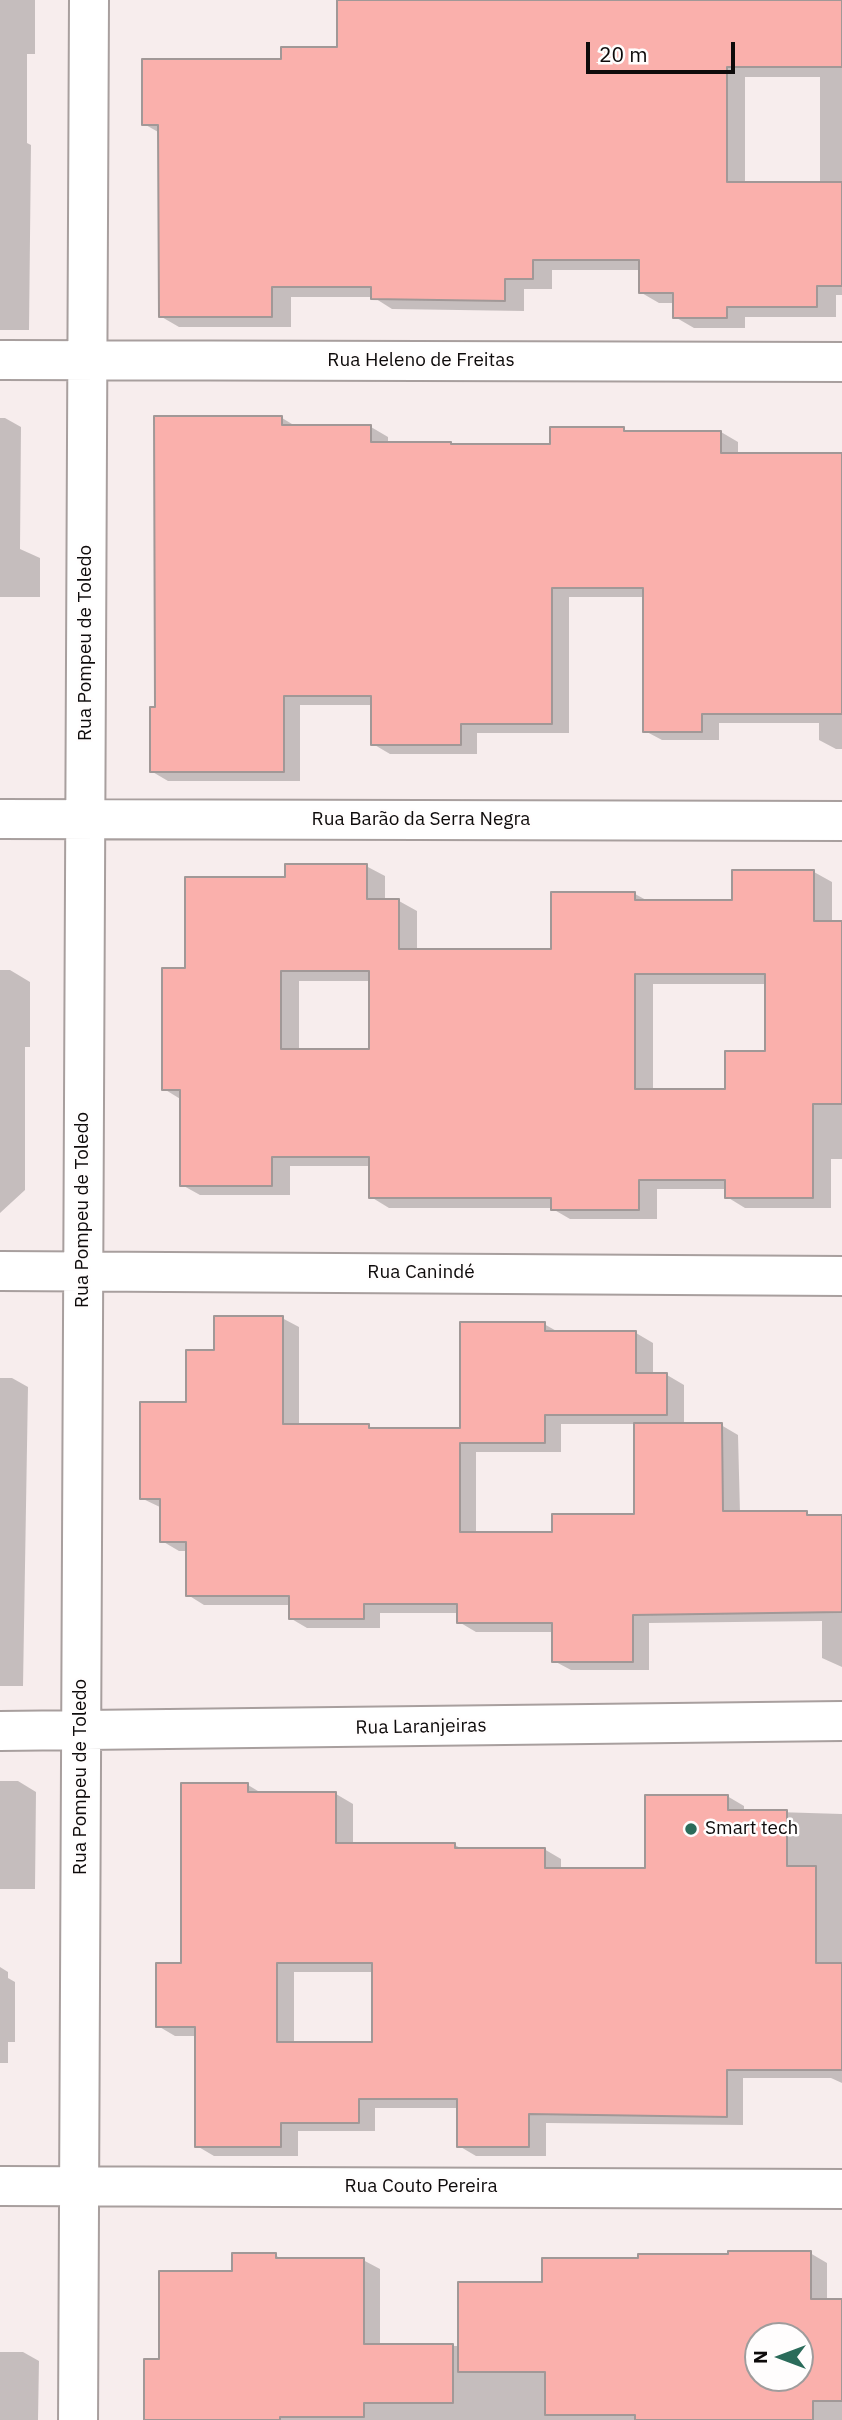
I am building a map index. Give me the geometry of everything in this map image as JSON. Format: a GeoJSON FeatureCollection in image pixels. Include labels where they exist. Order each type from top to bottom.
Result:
{"type":"FeatureCollection","features":[{"type":"Feature","properties":{"kind":"street","name":"Rua Pompeu de Toledo"},"geometry":{"type":"LineString","coordinates":[[78,2420],[89,0]]}},
{"type":"Feature","properties":{"kind":"street","name":"Rua Heleno de Freitas"},"geometry":{"type":"LineString","coordinates":[[0,360],[842,362]]}},
{"type":"Feature","properties":{"kind":"street","name":"Rua Barão da Serra Negra"},"geometry":{"type":"LineString","coordinates":[[0,819],[842,821]]}},
{"type":"Feature","properties":{"kind":"street","name":"Rua Canindé"},"geometry":{"type":"LineString","coordinates":[[0,1271],[842,1276]]}},
{"type":"Feature","properties":{"kind":"street","name":"Rua Laranjeiras"},"geometry":{"type":"LineString","coordinates":[[0,1731],[842,1721]]}},
{"type":"Feature","properties":{"kind":"street","name":"Rua Couto Pereira"},"geometry":{"type":"LineString","coordinates":[[0,2186],[842,2189]]}},
{"type":"Feature","properties":{"kind":"building"},"geometry":{"type":"Polygon","coordinates":[[[337,0],[842,0],[842,67],[727,67],[727,182],[842,182],[842,286],[817,286],[817,307],[727,307],[727,318],[673,318],[673,293],[639,293],[639,260],[533,260],[533,279],[505,279],[505,301],[371,299],[371,287],[272,287],[272,317],[159,317],[158,125],[142,125],[142,59],[281,59],[281,47],[337,47],[337,0]]]}},
{"type":"Feature","properties":{"kind":"building"},"geometry":{"type":"Polygon","coordinates":[[[154,416],[282,416],[282,425],[371,425],[371,442],[550,444],[550,427],[624,427],[624,431],[721,431],[721,453],[842,453],[842,714],[702,714],[702,732],[643,732],[643,588],[552,588],[552,724],[461,724],[461,745],[371,745],[371,696],[284,696],[284,772],[150,772],[150,707],[155,707],[154,416]]]}},
{"type":"Feature","properties":{"kind":"building"},"geometry":{"type":"Polygon","coordinates":[[[285,864],[367,864],[367,899],[399,899],[399,949],[551,949],[551,892],[635,892],[635,900],[732,900],[732,870],[814,870],[814,921],[842,921],[842,1104],[813,1104],[813,1198],[725,1198],[725,1180],[639,1180],[639,1210],[551,1210],[551,1198],[369,1198],[369,1157],[272,1157],[272,1186],[180,1186],[180,1090],[162,1090],[162,968],[185,968],[185,877],[285,877],[285,864]],[[281,971],[281,1049],[369,1049],[369,971],[281,971]],[[635,974],[635,1089],[725,1089],[725,1051],[765,1051],[765,974],[635,974]]]}},
{"type":"Feature","properties":{"kind":"building"},"geometry":{"type":"Polygon","coordinates":[[[214,1316],[283,1316],[283,1424],[369,1424],[369,1428],[460,1428],[460,1322],[545,1322],[545,1331],[636,1331],[636,1373],[667,1373],[667,1415],[545,1415],[545,1443],[460,1443],[460,1532],[552,1532],[552,1514],[634,1514],[634,1423],[722,1423],[723,1511],[807,1511],[807,1515],[842,1515],[842,1612],[633,1615],[633,1662],[552,1662],[552,1623],[457,1623],[457,1604],[364,1604],[364,1619],[289,1619],[289,1596],[186,1596],[186,1542],[160,1542],[160,1499],[140,1499],[140,1402],[186,1402],[186,1350],[214,1350],[214,1316]]]}},
{"type":"Feature","properties":{"kind":"building"},"geometry":{"type":"Polygon","coordinates":[[[181,1783],[248,1783],[248,1792],[336,1792],[336,1843],[455,1843],[455,1848],[545,1848],[545,1868],[645,1868],[645,1795],[728,1795],[728,1810],[787,1810],[787,1866],[816,1866],[816,1963],[842,1963],[842,2070],[727,2070],[727,2117],[529,2114],[529,2147],[457,2147],[457,2099],[359,2099],[359,2123],[281,2123],[281,2147],[195,2147],[195,2027],[156,2027],[156,1963],[181,1963],[181,1783]],[[277,1963],[277,2042],[372,2042],[372,1963],[277,1963]]]}},
{"type":"Feature","properties":{"kind":"building"},"geometry":{"type":"Polygon","coordinates":[[[811,2251],[811,2299],[842,2299],[842,2401],[813,2401],[813,2420],[635,2420],[635,2415],[545,2415],[545,2372],[458,2372],[458,2282],[542,2282],[542,2258],[638,2258],[638,2254],[811,2251]]]}},
{"type":"Feature","properties":{"kind":"building"},"geometry":{"type":"Polygon","coordinates":[[[232,2253],[276,2253],[276,2258],[364,2258],[364,2344],[453,2344],[453,2403],[364,2403],[364,2417],[144,2420],[144,2359],[159,2359],[159,2271],[232,2271],[232,2253]]]}},
{"type":"Feature","properties":{"kind":"place","name":"Smart tech"},"geometry":{"type":"Point","coordinates":[691,1829]}}]}
